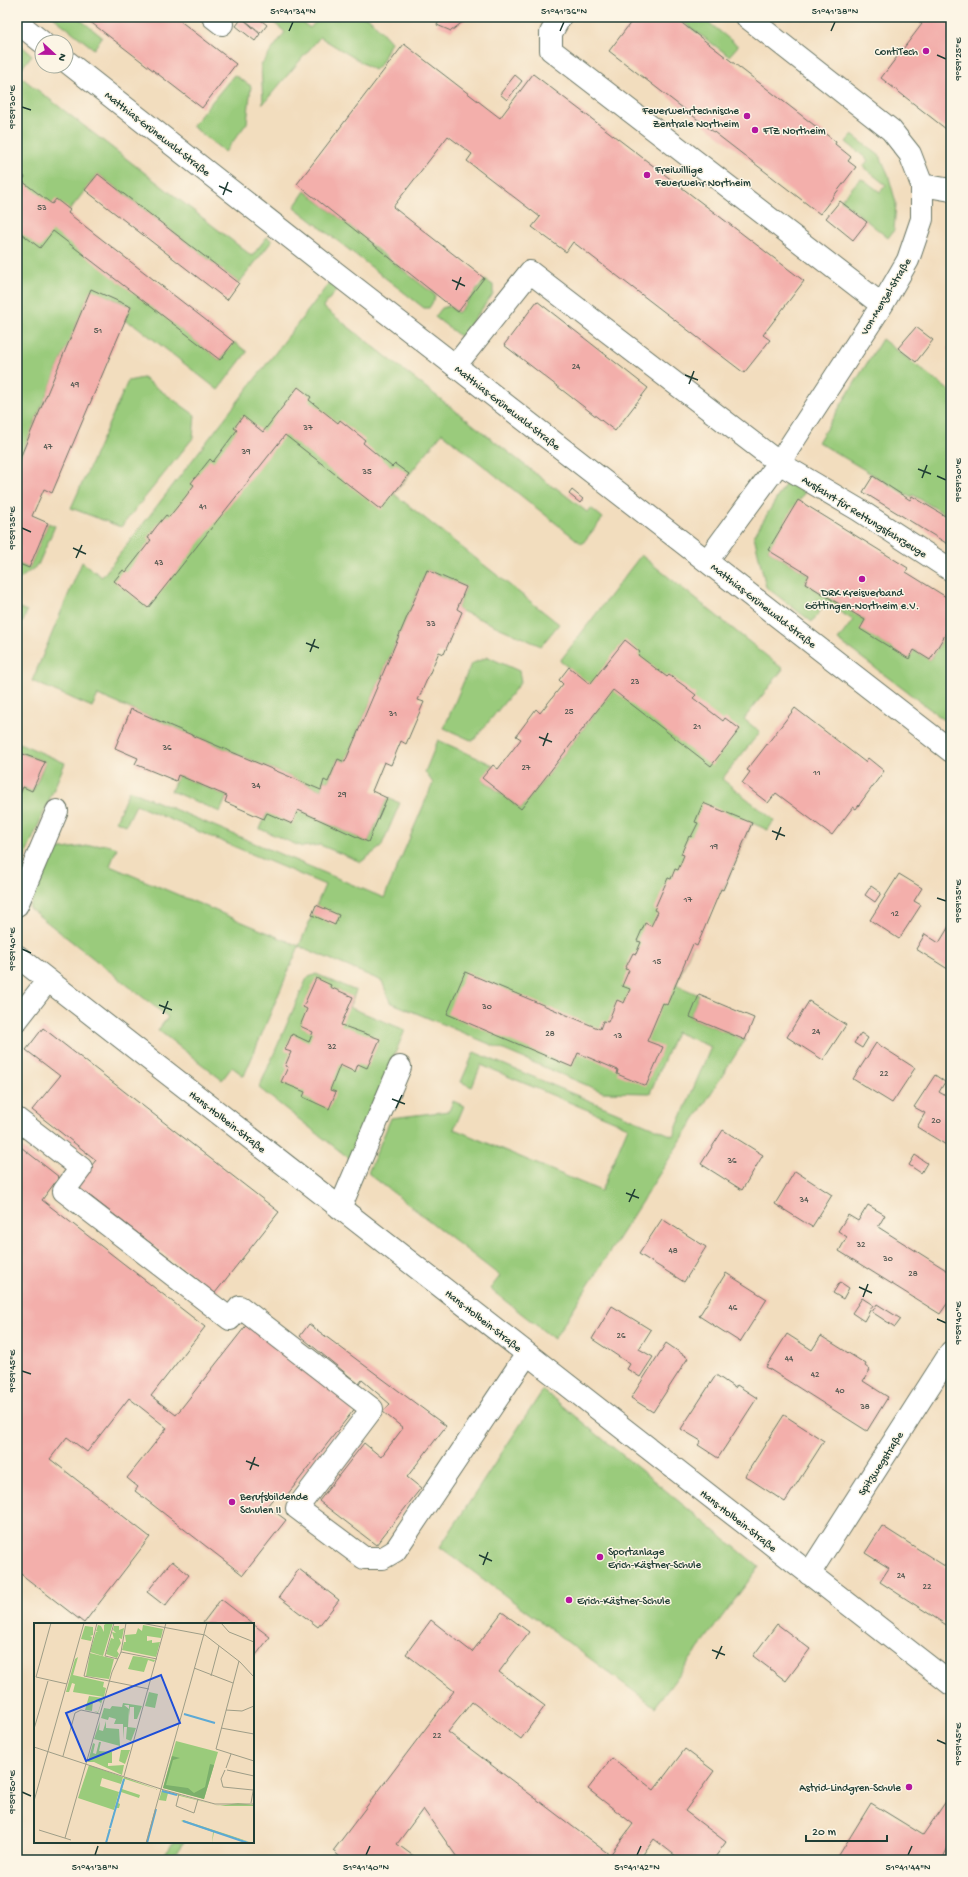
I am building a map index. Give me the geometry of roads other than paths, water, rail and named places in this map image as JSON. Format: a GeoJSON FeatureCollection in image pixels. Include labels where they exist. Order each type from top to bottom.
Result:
{"type":"FeatureCollection","features":[{"type":"Feature","properties":{"kind":"street"},"geometry":{"type":"LineString","coordinates":[[560,17],[551,33],[551,50],[882,305]]}},
{"type":"Feature","properties":{"kind":"street","name":"Von-Menzel-Straße"},"geometry":{"type":"LineString","coordinates":[[707,561],[779,463],[882,305],[908,260],[922,219],[922,185],[910,154],[891,130],[747,17]]}},
{"type":"Feature","properties":{"kind":"street"},"geometry":{"type":"LineString","coordinates":[[17,22],[34,36]]}},
{"type":"Feature","properties":{"kind":"street","name":"Matthias-Grünewald-Straße"},"geometry":{"type":"LineString","coordinates":[[74,67],[455,366],[951,750]]}},
{"type":"Feature","properties":{"kind":"street"},"geometry":{"type":"LineString","coordinates":[[922,185],[951,190]]}},
{"type":"Feature","properties":{"kind":"street","name":"Ausfahrt für Rettungsfahrzeuge"},"geometry":{"type":"LineString","coordinates":[[455,366],[530,272],[779,463],[859,510],[951,570]]}},
{"type":"Feature","properties":{"kind":"street"},"geometry":{"type":"LineString","coordinates":[[17,905],[57,811]]}},
{"type":"Feature","properties":{"kind":"street","name":"Hans-Holbein-Straße"},"geometry":{"type":"LineString","coordinates":[[17,956],[951,1684]]}},
{"type":"Feature","properties":{"kind":"street"},"geometry":{"type":"LineString","coordinates":[[17,1020],[48,980]]}},
{"type":"Feature","properties":{"kind":"street"},"geometry":{"type":"LineString","coordinates":[[340,1208],[400,1067]]}},
{"type":"Feature","properties":{"kind":"street"},"geometry":{"type":"LineString","coordinates":[[17,1119],[81,1168],[64,1191],[230,1319],[240,1306],[372,1409],[297,1508],[364,1558],[383,1558],[396,1552],[527,1354]]}},
{"type":"Feature","properties":{"kind":"street","name":"Spitzwegstraße"},"geometry":{"type":"LineString","coordinates":[[809,1574],[951,1352]]}},
{"type":"Feature","properties":{"kind":"place","name":"ContiTech"},"geometry":{"type":"Point","coordinates":[926,51]}},
{"type":"Feature","properties":{"kind":"place","name":"Feuerwehrtechnische Zentrale Northeim"},"geometry":{"type":"Point","coordinates":[747,116]}},
{"type":"Feature","properties":{"kind":"place","name":"FTZ Northeim"},"geometry":{"type":"Point","coordinates":[755,130]}},
{"type":"Feature","properties":{"kind":"place","name":"Freiwillige Feuerwehr Northeim"},"geometry":{"type":"Point","coordinates":[647,175]}},
{"type":"Feature","properties":{"kind":"place","name":"DRK Kreisverband Göttingen-Northeim e.V."},"geometry":{"type":"Point","coordinates":[862,579]}},
{"type":"Feature","properties":{"kind":"place","name":"Berufsbildende Schulen II"},"geometry":{"type":"Point","coordinates":[232,1502]}},
{"type":"Feature","properties":{"kind":"place","name":"Sportanlage Erich-Kästner-Schule"},"geometry":{"type":"Point","coordinates":[600,1557]}},
{"type":"Feature","properties":{"kind":"place","name":"Erich-Kästner-Schule"},"geometry":{"type":"Point","coordinates":[569,1600]}},
{"type":"Feature","properties":{"kind":"place","name":"Astrid-Lindgren-Schule"},"geometry":{"type":"Point","coordinates":[909,1787]}}]}
